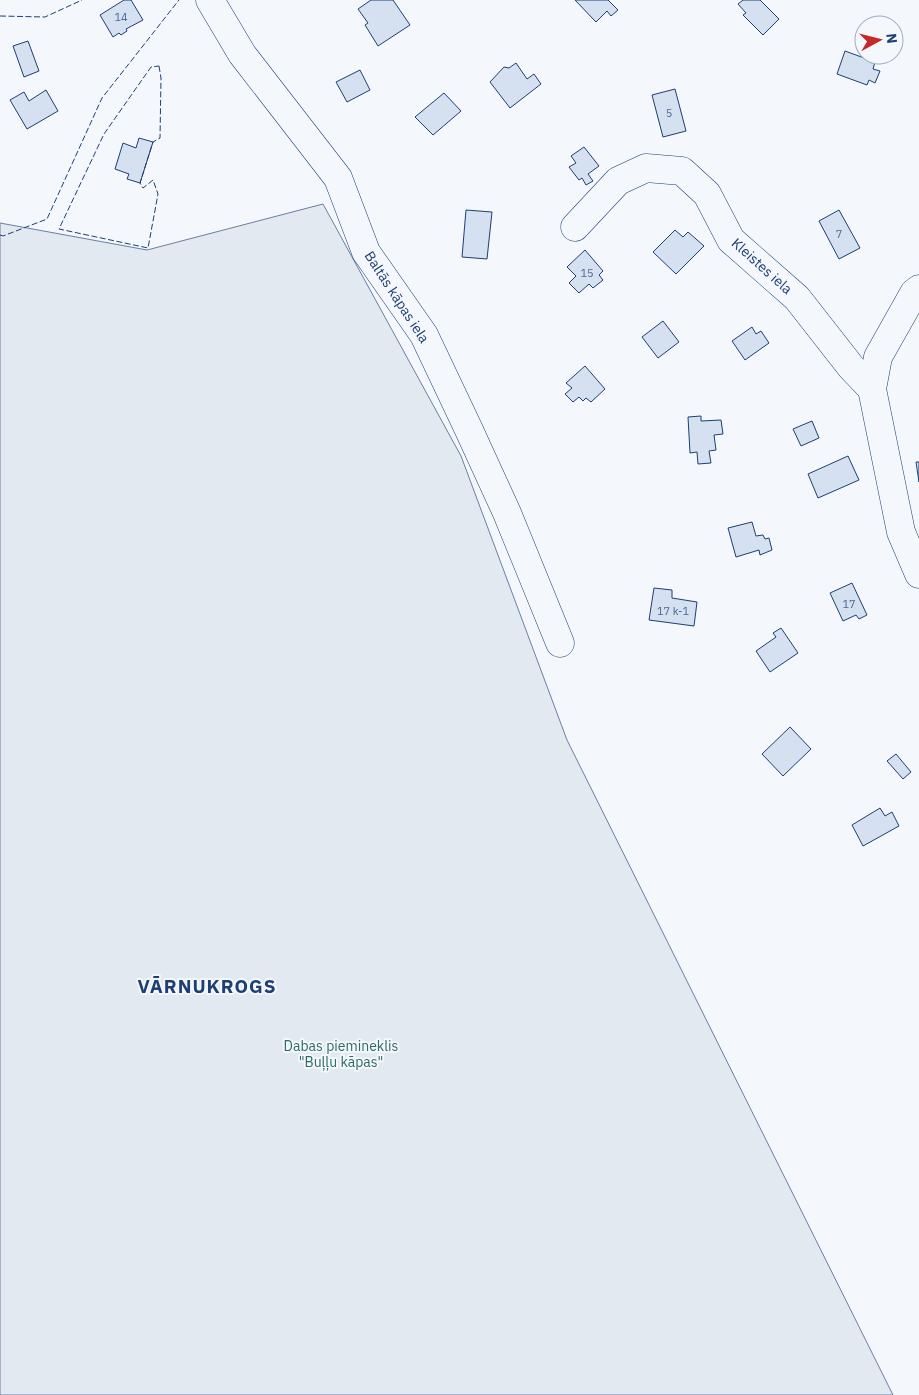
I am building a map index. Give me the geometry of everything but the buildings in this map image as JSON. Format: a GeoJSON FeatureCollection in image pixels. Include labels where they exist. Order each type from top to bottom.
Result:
{"type":"FeatureCollection","features":[{"type":"Feature","properties":{"kind":"street","name":"Baltās kāpas iela"},"geometry":{"type":"LineString","coordinates":[[210,0],[242,54],[338,178],[366,252],[424,335],[507,513],[560,642]]}},
{"type":"Feature","properties":{"kind":"street","name":"Kleistes iela"},"geometry":{"type":"LineString","coordinates":[[575,227],[618,181],[646,168],[682,171],[707,194],[731,240],[797,298],[851,367],[872,389]]}},
{"type":"Feature","properties":{"kind":"street"},"geometry":{"type":"LineString","coordinates":[[919,289],[914,293],[878,357],[872,389],[901,532],[919,574]]}},
{"type":"Feature","properties":{"kind":"green space","name":"Dabas piemineklis \"Buļļu kāpas\""},"geometry":{"type":"Polygon","coordinates":[[[323,204],[461,456],[567,740],[893,1395],[0,1395],[0,223],[147,250],[323,204]]]}},
{"type":"Feature","properties":{"kind":"fence"},"geometry":{"type":"LineString","coordinates":[[0,16],[45,17],[82,0]]}},
{"type":"Feature","properties":{"kind":"fence"},"geometry":{"type":"LineString","coordinates":[[0,235],[3,236],[47,219],[102,98],[179,0]]}},
{"type":"Feature","properties":{"kind":"fence"},"geometry":{"type":"LineString","coordinates":[[159,66],[161,78],[160,138],[153,142],[140,183],[143,188],[153,180],[158,194],[148,248],[59,229],[104,134],[151,67],[159,66]]}},
{"type":"Feature","properties":{"kind":"district","name":"VĀRNUKROGS"},"geometry":{"type":"Point","coordinates":[207,986]}}]}
